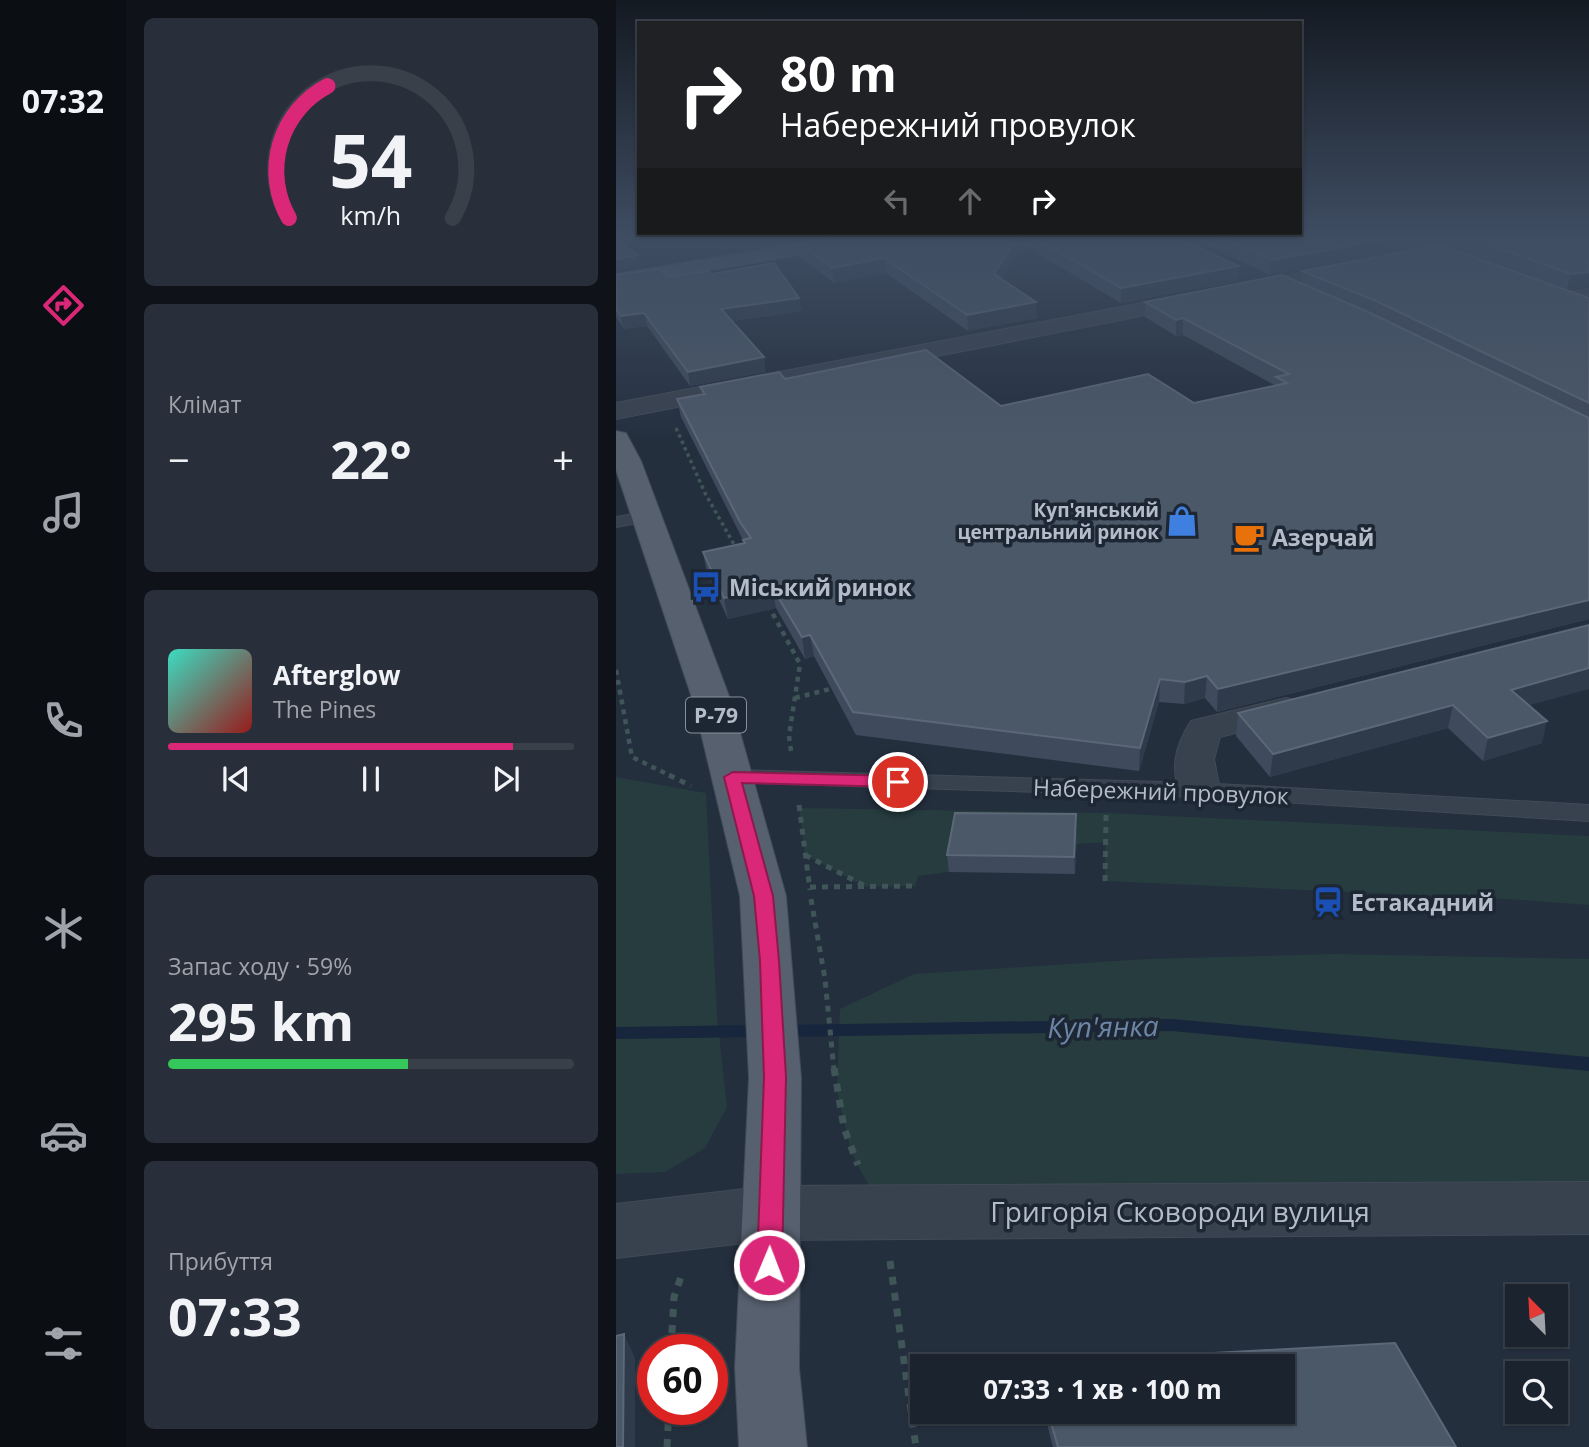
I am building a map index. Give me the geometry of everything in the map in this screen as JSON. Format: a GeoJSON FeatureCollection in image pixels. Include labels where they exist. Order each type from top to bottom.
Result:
{"type":"FeatureCollection","features":[{"type":"Feature","properties":{"kind":"main road","name":"Р-79"},"geometry":{"type":"LineString","coordinates":[[616,439],[631,519],[713,704],[763,896],[774,1061],[767,1368],[774,1447]]}},
{"type":"Feature","properties":{"kind":"street"},"geometry":{"type":"LineString","coordinates":[[616,411],[1174,305]]}},
{"type":"Feature","properties":{"kind":"street"},"geometry":{"type":"LineString","coordinates":[[1199,790],[1194,762],[1195,746],[1205,729],[1323,699]]}},
{"type":"Feature","properties":{"kind":"street","name":"Григорія Сковороди вулиця"},"geometry":{"type":"LineString","coordinates":[[616,1231],[771,1213],[1589,1208]]}},
{"type":"Feature","properties":{"kind":"lane","name":"Набережний провулок"},"geometry":{"type":"LineString","coordinates":[[733,777],[1199,790],[1589,813]]}},
{"type":"Feature","properties":{"kind":"path"},"geometry":{"type":"LineString","coordinates":[[664,402],[705,493],[738,552],[743,551]]}},
{"type":"Feature","properties":{"kind":"path"},"geometry":{"type":"LineString","coordinates":[[763,597],[800,664],[789,736],[834,1060]]}},
{"type":"Feature","properties":{"kind":"path"},"geometry":{"type":"LineString","coordinates":[[616,670],[632,757],[694,787]]}},
{"type":"Feature","properties":{"kind":"path"},"geometry":{"type":"LineString","coordinates":[[795,698],[847,684]]}},
{"type":"Feature","properties":{"kind":"path"},"geometry":{"type":"LineString","coordinates":[[1105,788],[1105,881]]}},
{"type":"Feature","properties":{"kind":"path"},"geometry":{"type":"LineString","coordinates":[[805,855],[866,887]]}},
{"type":"Feature","properties":{"kind":"path"},"geometry":{"type":"LineString","coordinates":[[810,887],[915,886]]}},
{"type":"Feature","properties":{"kind":"path"},"geometry":{"type":"LineString","coordinates":[[667,1447],[668,1425]]}},
{"type":"Feature","properties":{"kind":"green space"},"geometry":{"type":"Polygon","coordinates":[[[616,777],[706,793],[717,1017],[727,1107],[705,1148],[665,1172],[616,1174],[616,777]]]}},
{"type":"Feature","properties":{"kind":"green space"},"geometry":{"type":"Polygon","coordinates":[[[799,808],[1106,813],[1589,836],[1589,905],[1105,881],[1105,842],[1076,844],[1076,831],[957,830],[949,872],[918,876],[915,886],[866,887],[805,855],[799,808]]]}},
{"type":"Feature","properties":{"kind":"green space"},"geometry":{"type":"Polygon","coordinates":[[[1334,954],[1589,959],[1589,1213],[883,1213],[851,1152],[837,1091],[840,1009],[914,974],[1146,959],[1334,954]]]}},
{"type":"Feature","properties":{"kind":"building"},"geometry":{"type":"Polygon","coordinates":[[[616,305],[753,305],[721,309],[764,357],[688,372],[644,313],[621,316],[616,305]]]}},
{"type":"Feature","properties":{"kind":"building"},"geometry":{"type":"Polygon","coordinates":[[[952,305],[1023,305],[967,315],[952,305]]]}},
{"type":"Feature","properties":{"kind":"building","name":"Куп'янський центральний ринок"},"geometry":{"type":"Polygon","coordinates":[[[1149,305],[1351,305],[1589,418],[1589,600],[1218,689],[1207,676],[1185,682],[1160,679],[1140,748],[853,712],[810,635],[802,637],[772,587],[724,598],[703,552],[745,543],[743,540],[751,538],[740,522],[677,399],[705,394],[700,387],[779,372],[785,379],[926,350],[1001,406],[1148,374],[1194,403],[1287,383],[1276,377],[1289,374],[1183,318],[1176,320],[1149,305]]]}},
{"type":"Feature","properties":{"kind":"building"},"geometry":{"type":"Polygon","coordinates":[[[1383,305],[1589,305],[1589,403],[1383,305]]]}},
{"type":"Feature","properties":{"kind":"building"},"geometry":{"type":"Polygon","coordinates":[[[1589,625],[1589,668],[1511,690],[1547,721],[1488,738],[1453,705],[1273,754],[1238,713],[1589,625]]]}},
{"type":"Feature","properties":{"kind":"building"},"geometry":{"type":"Polygon","coordinates":[[[955,813],[1076,814],[1074,857],[947,855],[955,813]]]}},
{"type":"Feature","properties":{"kind":"building"},"geometry":{"type":"Polygon","coordinates":[[[624,1334],[623,1447],[616,1447],[616,1336],[624,1334]]]}},
{"type":"Feature","properties":{"kind":"building"},"geometry":{"type":"Polygon","coordinates":[[[1395,1343],[1456,1447],[1058,1447],[1051,1424],[1295,1424],[1295,1354],[1197,1354],[1395,1343]]]}},
{"type":"Feature","properties":{"kind":"waterway","name":"Куп'янка"},"geometry":{"type":"LineString","coordinates":[[781,1031],[1172,1025],[1589,1064]]}},
{"type":"Feature","properties":{"kind":"waterway","name":"Куп'янка"},"geometry":{"type":"LineString","coordinates":[[616,1033],[763,1031]]}},
{"type":"Feature","properties":{"kind":"place","name":"Куп'янський центральний ринок"},"geometry":{"type":"Point","coordinates":[1182,521]}},
{"type":"Feature","properties":{"kind":"place","name":"Азерчай"},"geometry":{"type":"Point","coordinates":[1249,537]}},
{"type":"Feature","properties":{"kind":"place","name":"Міський ринок"},"geometry":{"type":"Point","coordinates":[706,587]}},
{"type":"Feature","properties":{"kind":"place","name":"Естакадний"},"geometry":{"type":"Point","coordinates":[1328,902]}},
{"type":"Feature","properties":{"kind":"route"},"geometry":{"type":"LineString","coordinates":[[769,1265],[775,1077],[769,961],[763,896],[733,777],[898,782]]}}]}
